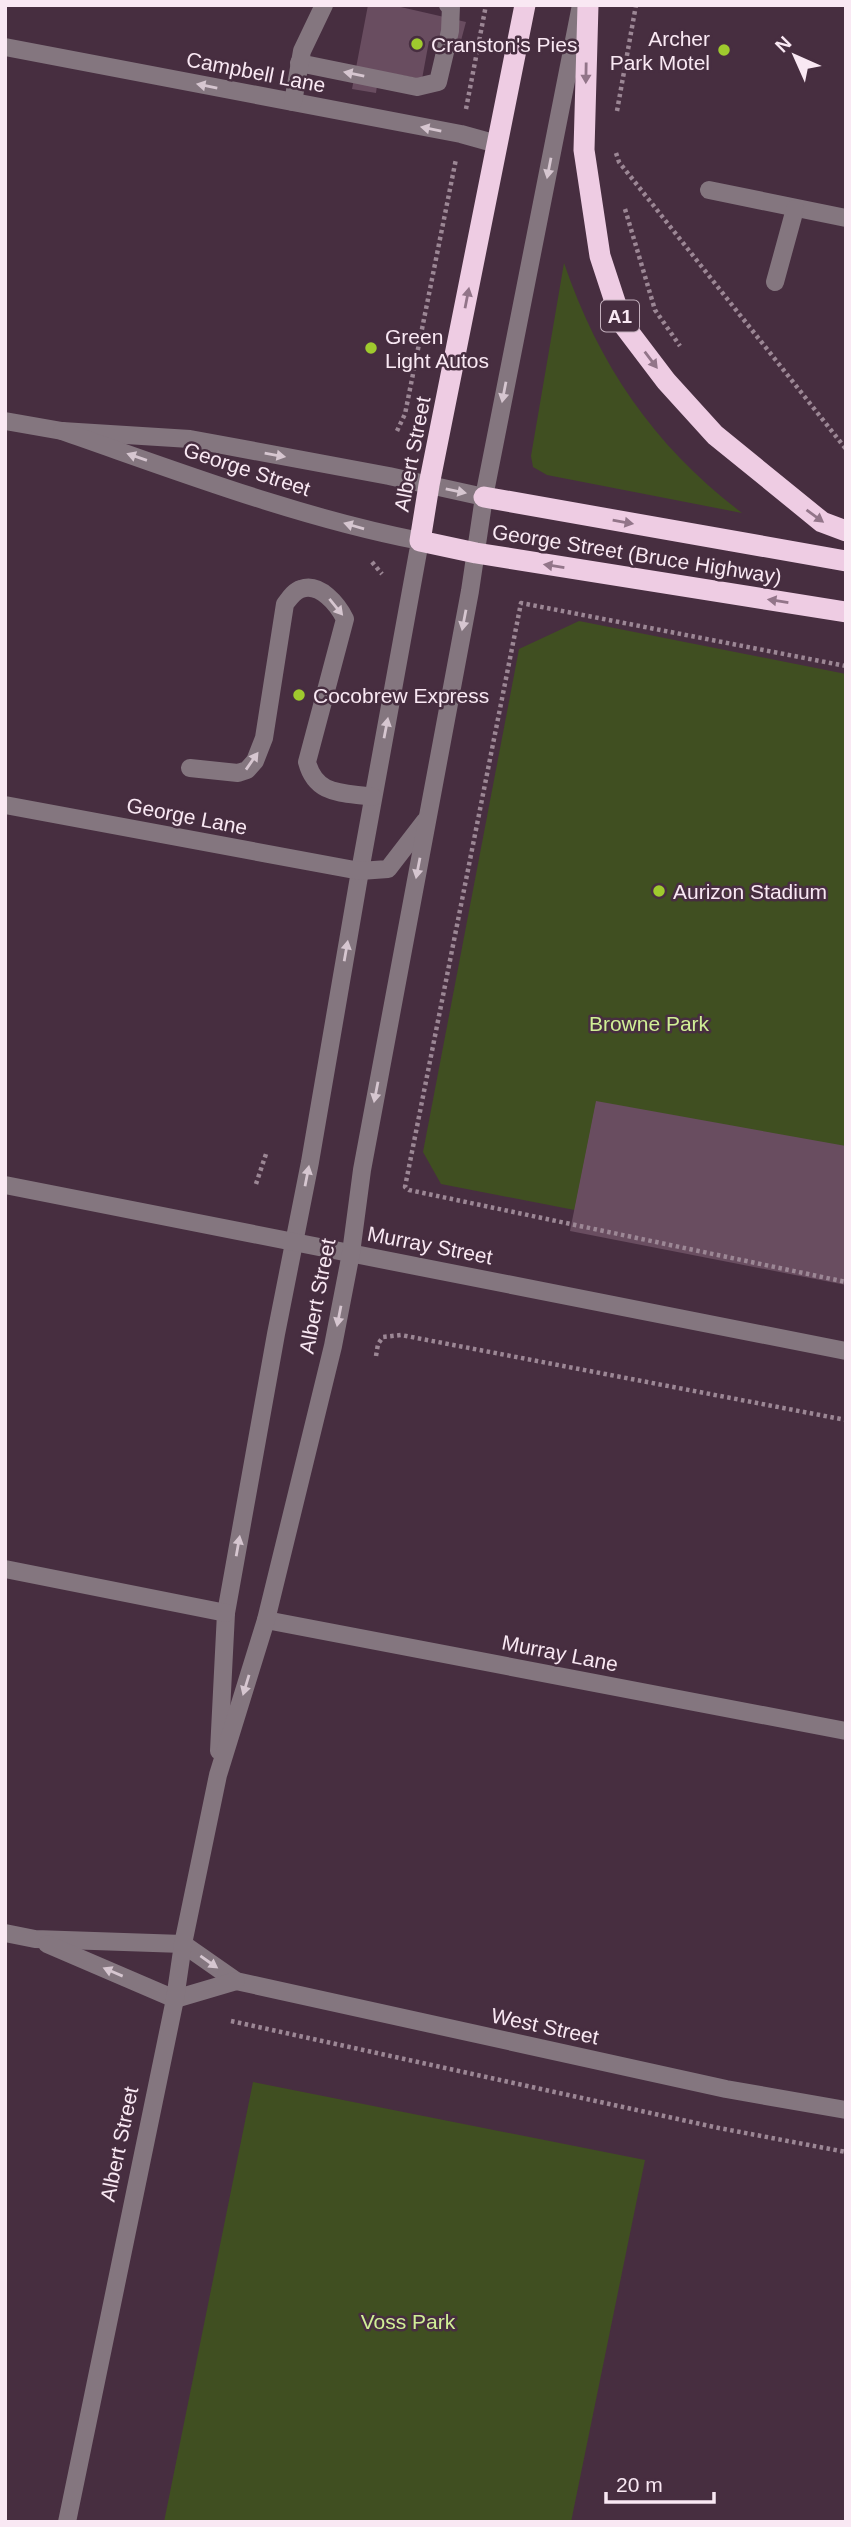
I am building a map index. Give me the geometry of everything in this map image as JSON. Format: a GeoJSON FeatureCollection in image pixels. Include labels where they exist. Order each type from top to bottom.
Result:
{"type":"FeatureCollection","features":[{"type":"Feature","properties":{"kind":"highway","name":"Albert Street"},"geometry":{"type":"LineString","coordinates":[[420,541],[525,5]]}},
{"type":"Feature","properties":{"kind":"highway","name":"A1"},"geometry":{"type":"LineString","coordinates":[[588,5],[584,150],[600,256],[622,323],[666,381],[715,435],[822,522],[846,531]]}},
{"type":"Feature","properties":{"kind":"highway","name":"George Street (Bruce Highway)"},"geometry":{"type":"LineString","coordinates":[[484,497],[846,561]]}},
{"type":"Feature","properties":{"kind":"highway","name":"George Street (Bruce Highway)"},"geometry":{"type":"LineString","coordinates":[[420,541],[476,553],[846,612]]}},
{"type":"Feature","properties":{"kind":"street"},"geometry":{"type":"LineString","coordinates":[[293,102],[302,51],[324,5]]}},
{"type":"Feature","properties":{"kind":"street"},"geometry":{"type":"LineString","coordinates":[[299,63],[416,87],[438,82],[450,30],[451,6],[448,5]]}},
{"type":"Feature","properties":{"kind":"street","name":"Albert Street"},"geometry":{"type":"LineString","coordinates":[[67,2522],[165,2040],[176,1999],[183,1944],[218,1775],[266,1620],[333,1346],[351,1253],[362,1170],[476,553],[484,497],[581,5]]}},
{"type":"Feature","properties":{"kind":"street","name":"Campbell Lane"},"geometry":{"type":"LineString","coordinates":[[5,47],[461,134],[497,144]]}},
{"type":"Feature","properties":{"kind":"street"},"geometry":{"type":"LineString","coordinates":[[709,190],[846,218]]}},
{"type":"Feature","properties":{"kind":"street"},"geometry":{"type":"LineString","coordinates":[[775,282],[794,209]]}},
{"type":"Feature","properties":{"kind":"street","name":"George Street"},"geometry":{"type":"LineString","coordinates":[[5,421],[62,431],[190,439],[484,497]]}},
{"type":"Feature","properties":{"kind":"street","name":"George Street"},"geometry":{"type":"LineString","coordinates":[[62,431],[254,498],[379,533],[420,541]]}},
{"type":"Feature","properties":{"kind":"street","name":"Albert Street"},"geometry":{"type":"LineString","coordinates":[[218,1775],[226,1613],[420,541]]}},
{"type":"Feature","properties":{"kind":"street"},"geometry":{"type":"LineString","coordinates":[[190,768],[238,773],[247,770],[255,761],[264,738],[285,604],[303,588],[313,588],[337,604],[345,619],[307,762],[311,776],[317,784],[328,789],[373,797]]}},
{"type":"Feature","properties":{"kind":"street","name":"George Lane"},"geometry":{"type":"LineString","coordinates":[[5,805],[359,871]]}},
{"type":"Feature","properties":{"kind":"street","name":"Albert Street"},"geometry":{"type":"LineString","coordinates":[[359,871],[388,869],[427,818]]}},
{"type":"Feature","properties":{"kind":"street","name":"Murray Street"},"geometry":{"type":"LineString","coordinates":[[5,1185],[846,1351]]}},
{"type":"Feature","properties":{"kind":"street"},"geometry":{"type":"LineString","coordinates":[[5,1569],[226,1613]]}},
{"type":"Feature","properties":{"kind":"street","name":"Murray Lane"},"geometry":{"type":"LineString","coordinates":[[266,1620],[846,1731]]}},
{"type":"Feature","properties":{"kind":"street"},"geometry":{"type":"LineString","coordinates":[[5,1933],[35,1939],[183,1944]]}},
{"type":"Feature","properties":{"kind":"street"},"geometry":{"type":"LineString","coordinates":[[35,1939],[176,1999]]}},
{"type":"Feature","properties":{"kind":"street","name":"West Street"},"geometry":{"type":"LineString","coordinates":[[183,1944],[236,1981],[726,2089],[846,2110]]}},
{"type":"Feature","properties":{"kind":"street","name":"West Street"},"geometry":{"type":"LineString","coordinates":[[176,1999],[236,1981]]}},
{"type":"Feature","properties":{"kind":"path"},"geometry":{"type":"LineString","coordinates":[[397,431],[405,414],[486,5]]}},
{"type":"Feature","properties":{"kind":"path"},"geometry":{"type":"LineString","coordinates":[[614,122],[636,5]]}},
{"type":"Feature","properties":{"kind":"path"},"geometry":{"type":"LineString","coordinates":[[614,143],[619,162],[846,449]]}},
{"type":"Feature","properties":{"kind":"path"},"geometry":{"type":"LineString","coordinates":[[622,197],[655,310],[683,351]]}},
{"type":"Feature","properties":{"kind":"path"},"geometry":{"type":"LineString","coordinates":[[372,562],[382,574]]}},
{"type":"Feature","properties":{"kind":"path"},"geometry":{"type":"LineString","coordinates":[[846,666],[521,603],[405,1186],[846,1282]]}},
{"type":"Feature","properties":{"kind":"path"},"geometry":{"type":"LineString","coordinates":[[256,1184],[266,1154]]}},
{"type":"Feature","properties":{"kind":"path"},"geometry":{"type":"LineString","coordinates":[[376,1356],[378,1344],[383,1337],[401,1335],[846,1420]]}},
{"type":"Feature","properties":{"kind":"path"},"geometry":{"type":"LineString","coordinates":[[231,2021],[719,2128],[846,2152]]}},
{"type":"Feature","properties":{"kind":"green space"},"geometry":{"type":"Polygon","coordinates":[[[564,263],[594,336],[634,402],[682,461],[742,513],[547,475],[533,467],[531,456],[564,263]]]}},
{"type":"Feature","properties":{"kind":"green space","name":"Browne Park"},"geometry":{"type":"Polygon","coordinates":[[[579,621],[846,674],[846,1263],[441,1184],[423,1152],[519,649],[579,621]]]}},
{"type":"Feature","properties":{"kind":"green space","name":"Voss Park"},"geometry":{"type":"Polygon","coordinates":[[[253,2082],[645,2160],[571,2522],[164,2522],[253,2082]]]}},
{"type":"Feature","properties":{"kind":"building"},"geometry":{"type":"Polygon","coordinates":[[[368,5],[392,5],[466,22],[459,48],[429,41],[422,79],[379,71],[376,93],[352,89],[368,5]]]}},
{"type":"Feature","properties":{"kind":"building"},"geometry":{"type":"Polygon","coordinates":[[[596,1101],[846,1146],[846,1285],[570,1231],[596,1101]]]}},
{"type":"Feature","properties":{"kind":"place","name":"Cranston's Pies"},"geometry":{"type":"Point","coordinates":[417,44]}},
{"type":"Feature","properties":{"kind":"place","name":"Archer Park Motel"},"geometry":{"type":"Point","coordinates":[724,50]}},
{"type":"Feature","properties":{"kind":"place","name":"Green Light Autos"},"geometry":{"type":"Point","coordinates":[371,348]}},
{"type":"Feature","properties":{"kind":"place","name":"Cocobrew Express"},"geometry":{"type":"Point","coordinates":[299,695]}},
{"type":"Feature","properties":{"kind":"place","name":"Aurizon Stadium"},"geometry":{"type":"Point","coordinates":[659,891]}}]}
